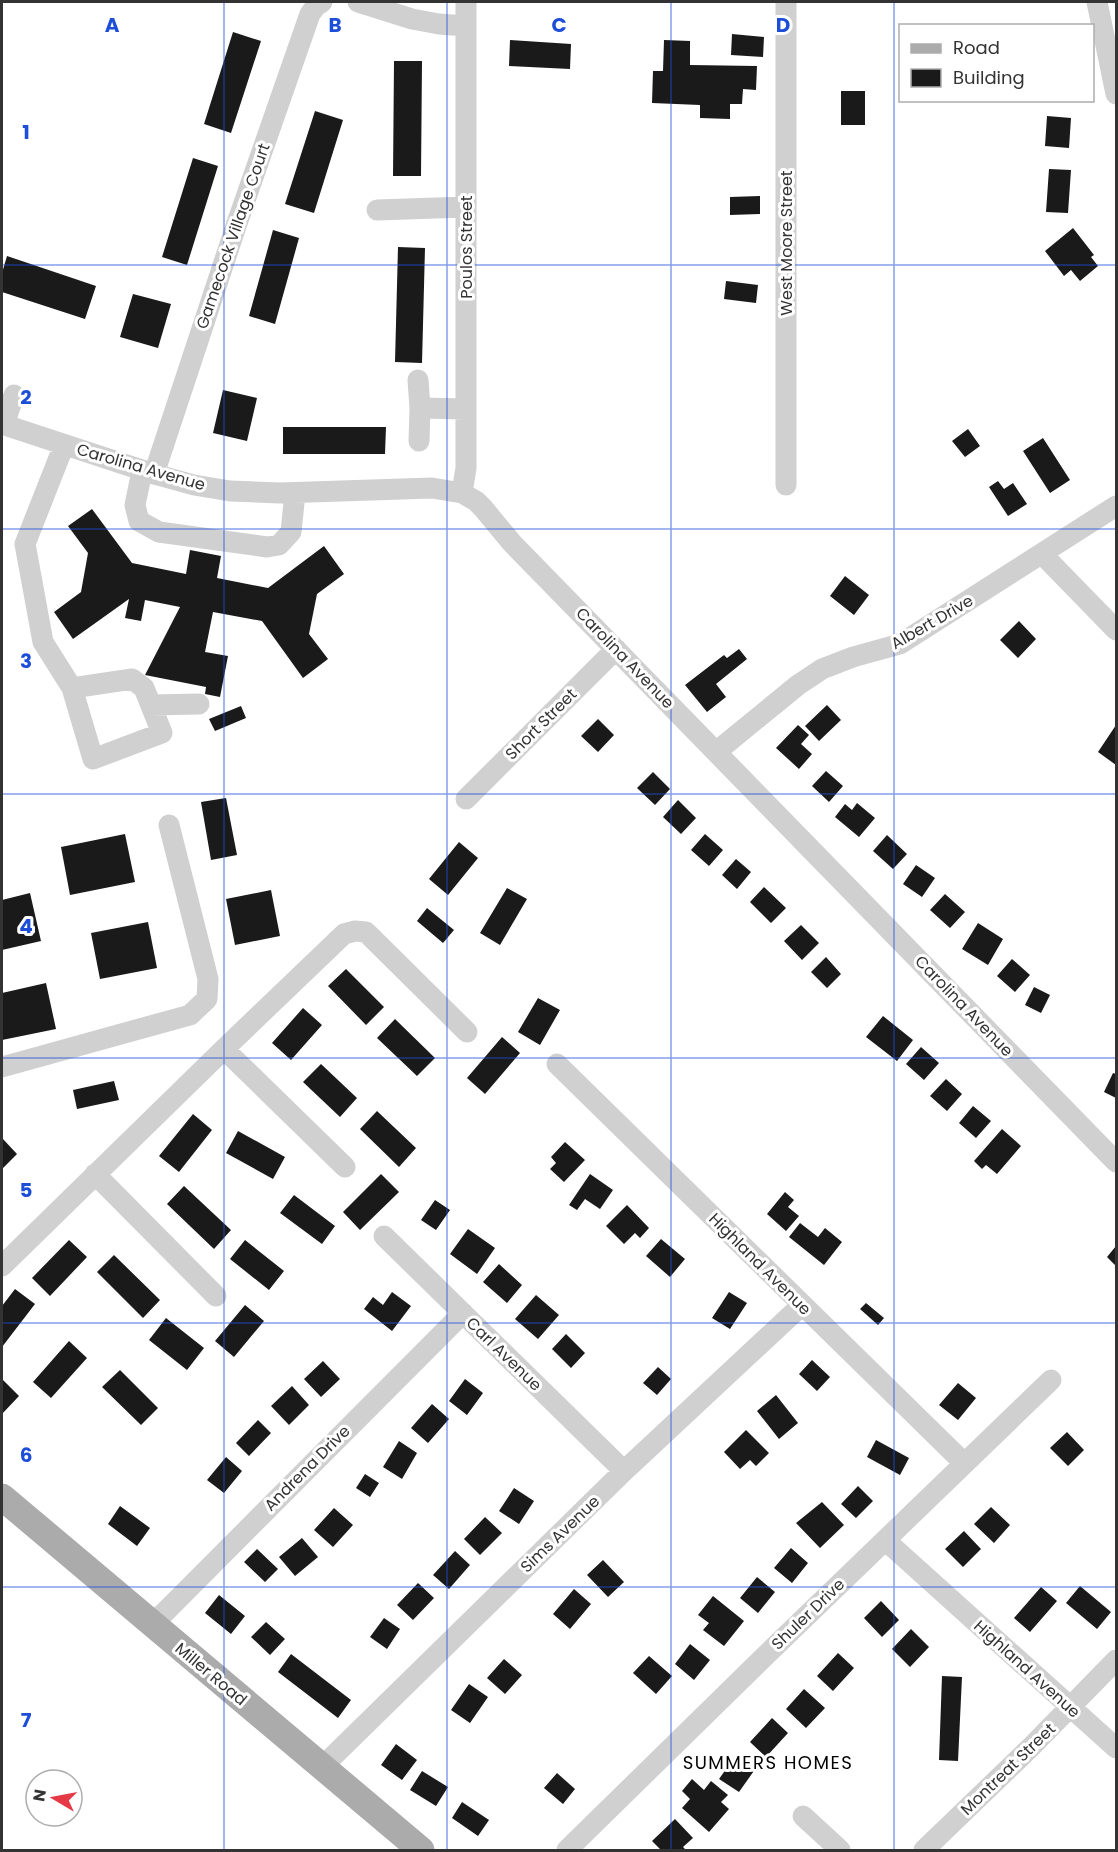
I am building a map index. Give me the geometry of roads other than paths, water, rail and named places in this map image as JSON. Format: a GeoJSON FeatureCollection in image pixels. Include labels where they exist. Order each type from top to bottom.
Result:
{"type":"FeatureCollection","features":[{"type":"Feature","properties":{"kind":"main road","name":"Miller Road"},"geometry":{"type":"LineString","coordinates":[[2,1497],[421,1850]]}},
{"type":"Feature","properties":{"kind":"street","name":"Gamecock Village Court"},"geometry":{"type":"LineString","coordinates":[[295,493],[291,532],[279,545],[267,547],[159,532],[139,521],[135,505],[310,14],[322,2]]}},
{"type":"Feature","properties":{"kind":"street"},"geometry":{"type":"LineString","coordinates":[[358,2],[412,19],[466,26]]}},
{"type":"Feature","properties":{"kind":"street","name":"Poulos Street"},"geometry":{"type":"LineString","coordinates":[[462,493],[466,468],[466,2]]}},
{"type":"Feature","properties":{"kind":"street","name":"West Moore Street"},"geometry":{"type":"LineString","coordinates":[[786,2],[786,485]]}},
{"type":"Feature","properties":{"kind":"street"},"geometry":{"type":"LineString","coordinates":[[1097,2],[1116,94]]}},
{"type":"Feature","properties":{"kind":"street"},"geometry":{"type":"LineString","coordinates":[[377,210],[466,207]]}},
{"type":"Feature","properties":{"kind":"street"},"geometry":{"type":"LineString","coordinates":[[418,380],[419,441]]}},
{"type":"Feature","properties":{"kind":"street"},"geometry":{"type":"LineString","coordinates":[[3,424],[14,395]]}},
{"type":"Feature","properties":{"kind":"street"},"geometry":{"type":"LineString","coordinates":[[420,408],[466,409]]}},
{"type":"Feature","properties":{"kind":"street","name":"Carolina Avenue"},"geometry":{"type":"LineString","coordinates":[[3,424],[148,472],[194,485],[230,491],[295,493],[432,488],[462,493],[476,501],[512,543],[1116,1162]]}},
{"type":"Feature","properties":{"kind":"street"},"geometry":{"type":"LineString","coordinates":[[64,445],[25,544],[44,642],[72,688],[93,759],[162,733],[144,688],[132,680],[72,688]]}},
{"type":"Feature","properties":{"kind":"street","name":"Albert Drive"},"geometry":{"type":"LineString","coordinates":[[716,752],[822,669],[853,657],[900,644],[1116,506]]}},
{"type":"Feature","properties":{"kind":"street"},"geometry":{"type":"LineString","coordinates":[[1042,554],[1116,630]]}},
{"type":"Feature","properties":{"kind":"street","name":"Short Street"},"geometry":{"type":"LineString","coordinates":[[466,799],[616,649]]}},
{"type":"Feature","properties":{"kind":"street"},"geometry":{"type":"LineString","coordinates":[[151,705],[199,704]]}},
{"type":"Feature","properties":{"kind":"street"},"geometry":{"type":"LineString","coordinates":[[2,1067],[190,1015],[207,999],[208,979],[169,825]]}},
{"type":"Feature","properties":{"kind":"street"},"geometry":{"type":"LineString","coordinates":[[2,1266],[345,934],[355,930],[366,932],[467,1032]]}},
{"type":"Feature","properties":{"kind":"street"},"geometry":{"type":"LineString","coordinates":[[224,1049],[345,1167]]}},
{"type":"Feature","properties":{"kind":"street","name":"Highland Avenue"},"geometry":{"type":"LineString","coordinates":[[557,1064],[964,1464]]}},
{"type":"Feature","properties":{"kind":"street"},"geometry":{"type":"LineString","coordinates":[[95,1174],[216,1296]]}},
{"type":"Feature","properties":{"kind":"street","name":"Carl Avenue"},"geometry":{"type":"LineString","coordinates":[[384,1236],[624,1472]]}},
{"type":"Feature","properties":{"kind":"street","name":"Sims Avenue"},"geometry":{"type":"LineString","coordinates":[[321,1768],[624,1472],[802,1305]]}},
{"type":"Feature","properties":{"kind":"street","name":"Andrena Drive"},"geometry":{"type":"LineString","coordinates":[[151,1623],[164,1613],[463,1313]]}},
{"type":"Feature","properties":{"kind":"street","name":"Shuler Drive"},"geometry":{"type":"LineString","coordinates":[[567,1851],[1051,1380]]}},
{"type":"Feature","properties":{"kind":"street","name":"Highland Avenue"},"geometry":{"type":"LineString","coordinates":[[885,1540],[1116,1748]]}},
{"type":"Feature","properties":{"kind":"street","name":"Montreat Street"},"geometry":{"type":"LineString","coordinates":[[924,1851],[1071,1708],[1116,1660]]}},
{"type":"Feature","properties":{"kind":"street"},"geometry":{"type":"LineString","coordinates":[[803,1816],[840,1851]]}},
{"type":"Feature","properties":{"kind":"district","name":"SUMMERS HOMES"},"geometry":{"type":"Point","coordinates":[768,1762]}}]}
